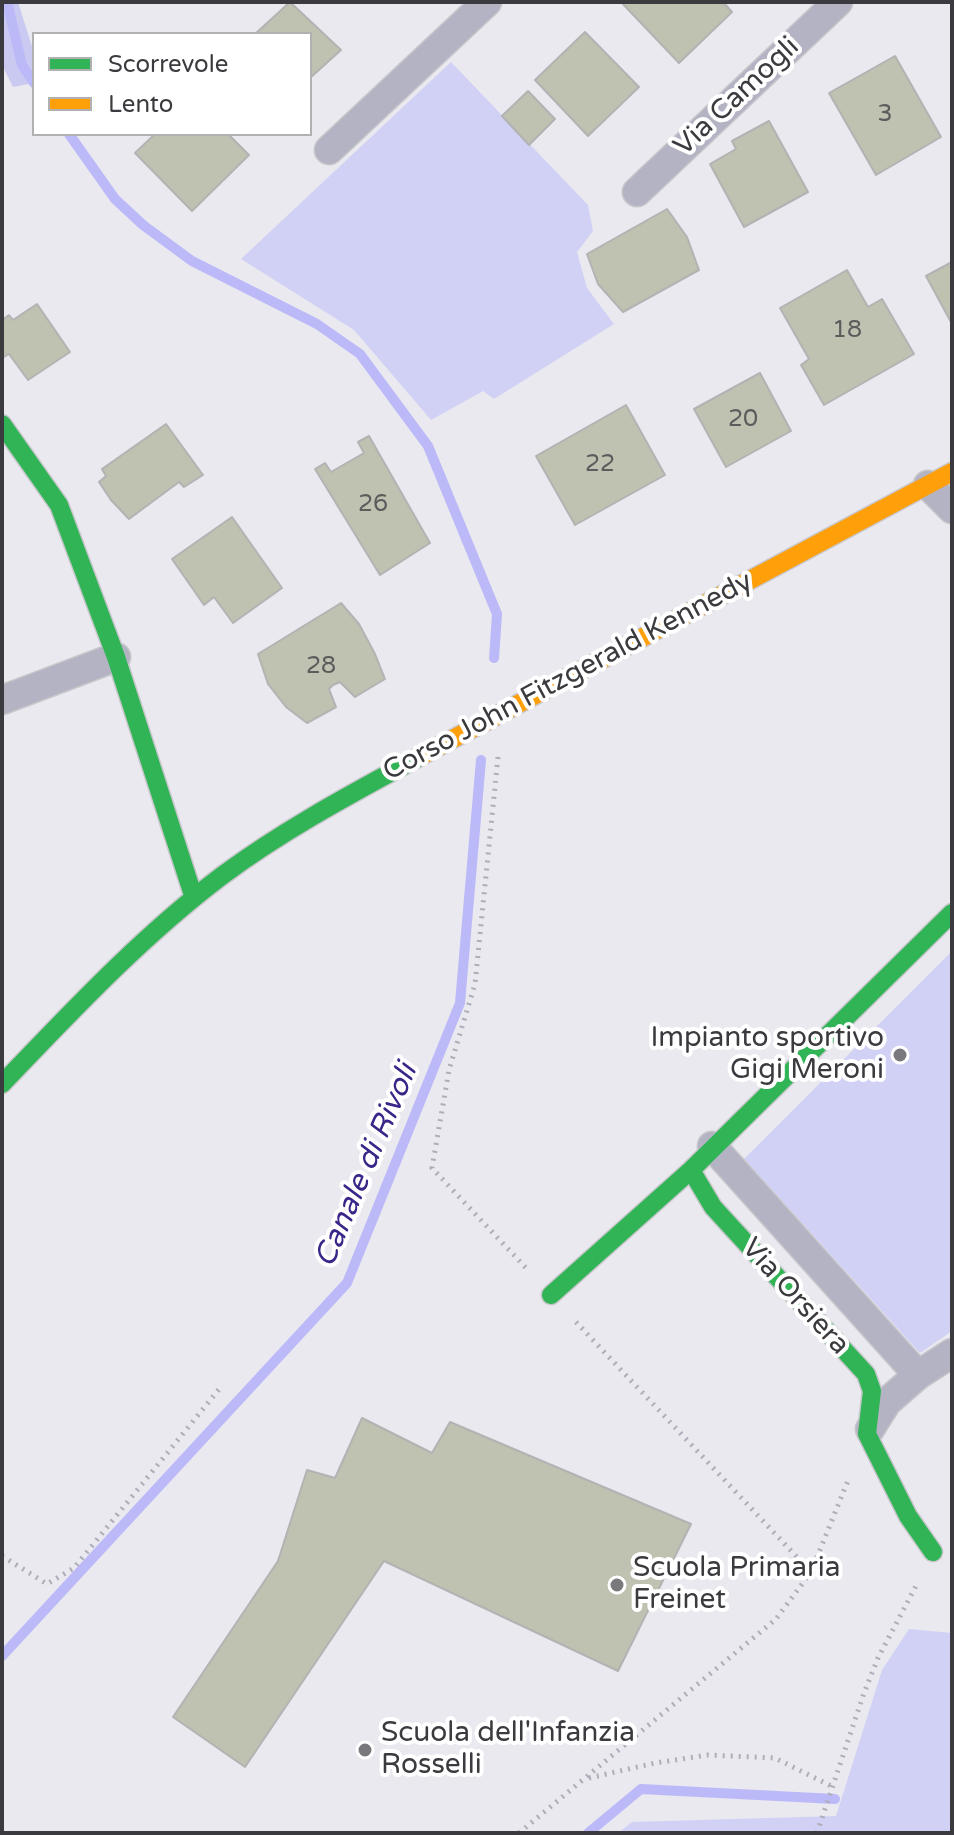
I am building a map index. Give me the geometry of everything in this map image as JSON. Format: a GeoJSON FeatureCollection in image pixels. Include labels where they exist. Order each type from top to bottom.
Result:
{"type":"FeatureCollection","features":[{"type":"Feature","properties":{"kind":"street"},"geometry":{"type":"LineString","coordinates":[[329,150],[487,2]]}},
{"type":"Feature","properties":{"kind":"street","name":"Via Camogli"},"geometry":{"type":"LineString","coordinates":[[637,192],[838,2]]}},
{"type":"Feature","properties":{"kind":"street"},"geometry":{"type":"LineString","coordinates":[[2,424],[59,505],[116,657],[194,898]]}},
{"type":"Feature","properties":{"kind":"street"},"geometry":{"type":"LineString","coordinates":[[940,478],[952,509]]}},
{"type":"Feature","properties":{"kind":"street","name":"Corso John Fitzgerald Kennedy"},"geometry":{"type":"LineString","coordinates":[[2,1084],[63,1020],[194,898],[250,855],[324,808],[940,478]]}},
{"type":"Feature","properties":{"kind":"street"},"geometry":{"type":"LineString","coordinates":[[2,700],[116,657]]}},
{"type":"Feature","properties":{"kind":"street"},"geometry":{"type":"LineString","coordinates":[[551,1295],[691,1170],[952,913]]}},
{"type":"Feature","properties":{"kind":"street","name":"Via Orsiera"},"geometry":{"type":"LineString","coordinates":[[712,1146],[918,1375]]}},
{"type":"Feature","properties":{"kind":"street","name":"Via Orsiera"},"geometry":{"type":"LineString","coordinates":[[691,1170],[713,1207],[866,1374],[872,1391],[867,1434]]}},
{"type":"Feature","properties":{"kind":"street"},"geometry":{"type":"LineString","coordinates":[[933,1552],[908,1516],[867,1434],[887,1402],[918,1375],[952,1353]]}},
{"type":"Feature","properties":{"kind":"path"},"geometry":{"type":"LineString","coordinates":[[498,713],[498,762],[475,984],[449,1070],[432,1168],[811,1572]]}},
{"type":"Feature","properties":{"kind":"path"},"geometry":{"type":"LineString","coordinates":[[2,1556],[47,1584],[74,1568],[220,1388]]}},
{"type":"Feature","properties":{"kind":"path"},"geometry":{"type":"LineString","coordinates":[[519,1833],[776,1619],[811,1572],[867,1434]]}},
{"type":"Feature","properties":{"kind":"path"},"geometry":{"type":"LineString","coordinates":[[817,1833],[878,1658],[933,1552]]}},
{"type":"Feature","properties":{"kind":"path"},"geometry":{"type":"LineString","coordinates":[[585,1779],[708,1755],[775,1758],[831,1786]]}},
{"type":"Feature","properties":{"kind":"shaded area"},"geometry":{"type":"Polygon","coordinates":[[[2,2],[18,2],[32,47],[32,83],[13,87],[2,65],[2,2]]]}},
{"type":"Feature","properties":{"kind":"shaded area"},"geometry":{"type":"Polygon","coordinates":[[[451,62],[588,205],[593,231],[577,252],[587,288],[614,324],[494,399],[483,391],[431,420],[354,330],[241,259],[451,62]]]}},
{"type":"Feature","properties":{"kind":"shaded area","name":"Impianto sportivo Gigi Meroni"},"geometry":{"type":"Polygon","coordinates":[[[952,951],[952,1331],[920,1353],[744,1159],[952,951]]]}},
{"type":"Feature","properties":{"kind":"shaded area"},"geometry":{"type":"Polygon","coordinates":[[[909,1629],[952,1633],[952,1833],[618,1833],[632,1822],[836,1816],[882,1670],[909,1629]]]}},
{"type":"Feature","properties":{"kind":"building"},"geometry":{"type":"Polygon","coordinates":[[[290,2],[341,50],[312,76],[312,32],[257,32],[290,2]]]}},
{"type":"Feature","properties":{"kind":"building"},"geometry":{"type":"Polygon","coordinates":[[[621,2],[723,2],[732,12],[679,63],[621,2]]]}},
{"type":"Feature","properties":{"kind":"building"},"geometry":{"type":"Polygon","coordinates":[[[585,32],[639,87],[588,136],[535,80],[585,32]]]}},
{"type":"Feature","properties":{"kind":"building"},"geometry":{"type":"Polygon","coordinates":[[[895,56],[941,137],[876,175],[829,93],[895,56]]]}},
{"type":"Feature","properties":{"kind":"building"},"geometry":{"type":"Polygon","coordinates":[[[528,91],[555,119],[529,145],[502,116],[528,91]]]}},
{"type":"Feature","properties":{"kind":"building"},"geometry":{"type":"Polygon","coordinates":[[[769,121],[808,192],[744,227],[710,164],[736,149],[732,141],[769,121]]]}},
{"type":"Feature","properties":{"kind":"building"},"geometry":{"type":"Polygon","coordinates":[[[153,136],[230,136],[249,155],[192,211],[135,153],[153,136]]]}},
{"type":"Feature","properties":{"kind":"building"},"geometry":{"type":"Polygon","coordinates":[[[667,209],[687,237],[699,270],[623,312],[598,284],[587,254],[667,209]]]}},
{"type":"Feature","properties":{"kind":"building"},"geometry":{"type":"Polygon","coordinates":[[[952,262],[952,324],[926,276],[952,262]]]}},
{"type":"Feature","properties":{"kind":"building"},"geometry":{"type":"Polygon","coordinates":[[[847,270],[868,307],[882,299],[914,354],[824,405],[801,365],[809,359],[780,308],[847,270]]]}},
{"type":"Feature","properties":{"kind":"building"},"geometry":{"type":"Polygon","coordinates":[[[37,304],[70,352],[28,380],[9,354],[2,358],[2,320],[9,315],[13,320],[37,304]]]}},
{"type":"Feature","properties":{"kind":"building"},"geometry":{"type":"Polygon","coordinates":[[[760,373],[791,431],[726,467],[694,409],[760,373]]]}},
{"type":"Feature","properties":{"kind":"building"},"geometry":{"type":"Polygon","coordinates":[[[626,405],[665,475],[575,525],[536,456],[626,405]]]}},
{"type":"Feature","properties":{"kind":"building"},"geometry":{"type":"Polygon","coordinates":[[[166,424],[203,475],[184,487],[179,482],[129,519],[99,482],[106,476],[102,469],[166,424]]]}},
{"type":"Feature","properties":{"kind":"building"},"geometry":{"type":"Polygon","coordinates":[[[369,436],[430,543],[380,575],[315,469],[325,463],[331,472],[364,453],[358,442],[369,436]]]}},
{"type":"Feature","properties":{"kind":"building"},"geometry":{"type":"Polygon","coordinates":[[[232,517],[282,588],[233,623],[214,597],[204,605],[172,559],[232,517]]]}},
{"type":"Feature","properties":{"kind":"building"},"geometry":{"type":"Polygon","coordinates":[[[341,603],[359,624],[385,679],[355,697],[340,682],[333,685],[329,689],[336,707],[307,723],[286,707],[268,684],[258,654],[341,603]]]}},
{"type":"Feature","properties":{"kind":"building"},"geometry":{"type":"Polygon","coordinates":[[[362,1418],[432,1453],[450,1422],[691,1524],[618,1671],[384,1561],[245,1767],[173,1717],[278,1561],[307,1470],[335,1478],[362,1418]]]}},
{"type":"Feature","properties":{"kind":"waterway","name":"Canale di Rivoli"},"geometry":{"type":"LineString","coordinates":[[7,2],[22,65],[32,80]]}},
{"type":"Feature","properties":{"kind":"waterway","name":"Canale di Rivoli"},"geometry":{"type":"LineString","coordinates":[[70,136],[115,199],[143,225],[192,261],[317,324],[360,354],[428,446],[497,614],[494,658]]}},
{"type":"Feature","properties":{"kind":"waterway","name":"Canale di Rivoli"},"geometry":{"type":"LineString","coordinates":[[2,1656],[347,1283],[460,1003],[481,760]]}},
{"type":"Feature","properties":{"kind":"waterway","name":"Canale di Rivoli"},"geometry":{"type":"LineString","coordinates":[[588,1833],[641,1789],[835,1799]]}},
{"type":"Feature","properties":{"kind":"traffic: fast"},"geometry":{"type":"LineString","coordinates":[[2,424],[59,505],[116,657],[194,898]]}},
{"type":"Feature","properties":{"kind":"traffic: fast"},"geometry":{"type":"LineString","coordinates":[[2,1084],[81,1002],[193,898],[295,827],[421,756]]}},
{"type":"Feature","properties":{"kind":"traffic: fast"},"geometry":{"type":"LineString","coordinates":[[551,1295],[691,1170],[952,913]]}},
{"type":"Feature","properties":{"kind":"traffic: fast"},"geometry":{"type":"LineString","coordinates":[[691,1170],[713,1207],[866,1374],[872,1391],[867,1434],[908,1516],[933,1552]]}},
{"type":"Feature","properties":{"kind":"traffic: slow"},"geometry":{"type":"LineString","coordinates":[[421,756],[952,472]]}},
{"type":"Feature","properties":{"kind":"place","name":"Impianto sportivo Gigi Meroni"},"geometry":{"type":"Point","coordinates":[900,1055]}},
{"type":"Feature","properties":{"kind":"place","name":"Scuola Primaria Freinet"},"geometry":{"type":"Point","coordinates":[617,1585]}},
{"type":"Feature","properties":{"kind":"place","name":"Scuola dell'Infanzia Rosselli"},"geometry":{"type":"Point","coordinates":[365,1750]}}]}
